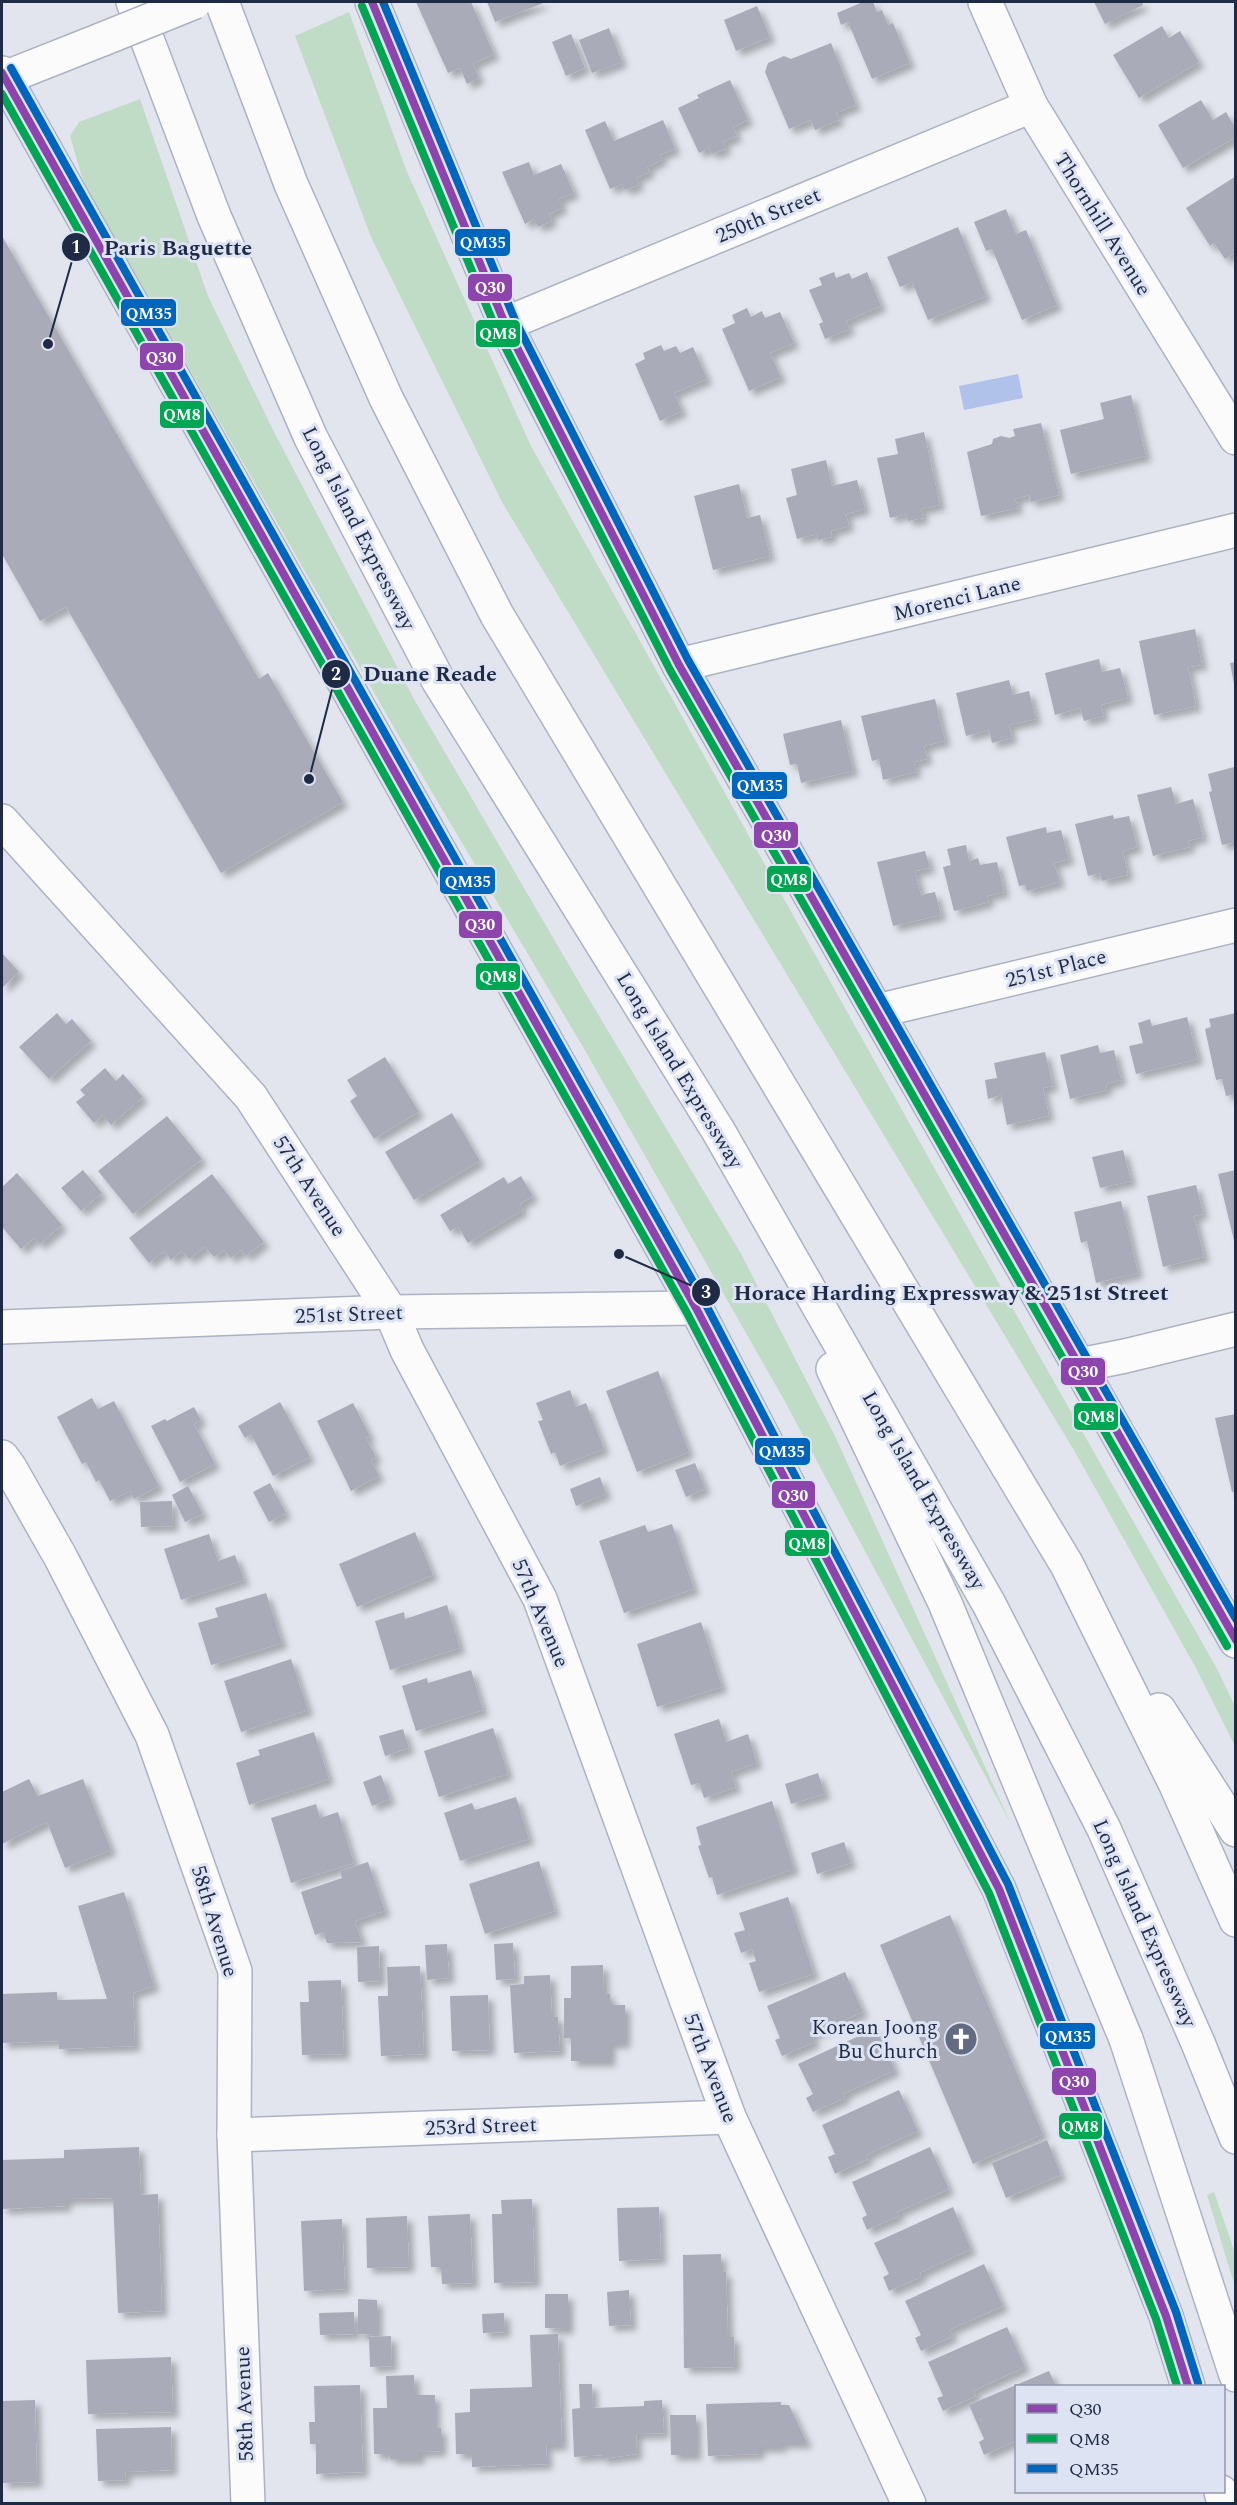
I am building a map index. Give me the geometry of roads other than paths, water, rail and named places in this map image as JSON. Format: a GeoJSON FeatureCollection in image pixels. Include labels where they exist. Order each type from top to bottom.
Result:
{"type":"FeatureCollection","features":[{"type":"Feature","properties":{"kind":"main road","name":"Long Island Expressway"},"geometry":{"type":"LineString","coordinates":[[133,2],[214,216],[311,438],[438,680],[719,1132],[989,1604],[1104,1828],[1236,2136]]}},
{"type":"Feature","properties":{"kind":"main road"},"geometry":{"type":"LineString","coordinates":[[195,2],[2,77],[696,1308],[999,1889],[1166,2316],[1188,2385]]}},
{"type":"Feature","properties":{"kind":"main road"},"geometry":{"type":"LineString","coordinates":[[222,2],[291,184],[386,398],[497,615],[1067,1565],[1236,1830]]}},
{"type":"Feature","properties":{"kind":"main road"},"geometry":{"type":"LineString","coordinates":[[372,2],[505,324],[679,665],[1236,1641]]}},
{"type":"Feature","properties":{"kind":"main road","name":"Thornhill Avenue"},"geometry":{"type":"LineString","coordinates":[[985,2],[1031,106],[1236,438]]}},
{"type":"Feature","properties":{"kind":"main road","name":"250th Street"},"geometry":{"type":"LineString","coordinates":[[505,324],[1031,106]]}},
{"type":"Feature","properties":{"kind":"main road","name":"Morenci Lane"},"geometry":{"type":"LineString","coordinates":[[679,665],[1236,530]]}},
{"type":"Feature","properties":{"kind":"main road","name":"57th Avenue"},"geometry":{"type":"LineString","coordinates":[[2,821],[251,1097],[391,1312],[407,1350],[540,1599],[729,2117],[909,2504]]}},
{"type":"Feature","properties":{"kind":"main road","name":"251st Place"},"geometry":{"type":"LineString","coordinates":[[877,1011],[1236,925]]}},
{"type":"Feature","properties":{"kind":"main road"},"geometry":{"type":"LineString","coordinates":[[719,1132],[945,1603],[1126,2039],[1236,2375]]}},
{"type":"Feature","properties":{"kind":"main road","name":"251st Street"},"geometry":{"type":"LineString","coordinates":[[2,1327],[391,1312],[696,1308]]}},
{"type":"Feature","properties":{"kind":"main road"},"geometry":{"type":"LineString","coordinates":[[1080,1365],[1236,1329]]}},
{"type":"Feature","properties":{"kind":"main road","name":"58th Avenue"},"geometry":{"type":"LineString","coordinates":[[2,1456],[61,1558],[152,1735],[235,1971],[234,2135],[248,2504]]}},
{"type":"Feature","properties":{"kind":"main road"},"geometry":{"type":"LineString","coordinates":[[1067,1565],[1176,1785],[1236,1920]]}},
{"type":"Feature","properties":{"kind":"main road","name":"253rd Street"},"geometry":{"type":"LineString","coordinates":[[234,2135],[729,2117]]}},
{"type":"Feature","properties":{"kind":"water"},"geometry":{"type":"Polygon","coordinates":[[[1018,374],[1023,398],[964,410],[959,386],[1018,374]]]}},
{"type":"Feature","properties":{"kind":"place","name":"Paris Baguette"},"geometry":{"type":"Point","coordinates":[48,344]}},
{"type":"Feature","properties":{"kind":"place","name":"Duane Reade"},"geometry":{"type":"Point","coordinates":[309,779]}},
{"type":"Feature","properties":{"kind":"place","name":"Horace Harding Expressway & 251st Street"},"geometry":{"type":"Point","coordinates":[619,1254]}},
{"type":"Feature","properties":{"kind":"place","name":"Korean Joong Bu Church"},"geometry":{"type":"Point","coordinates":[961,2039]}}]}
